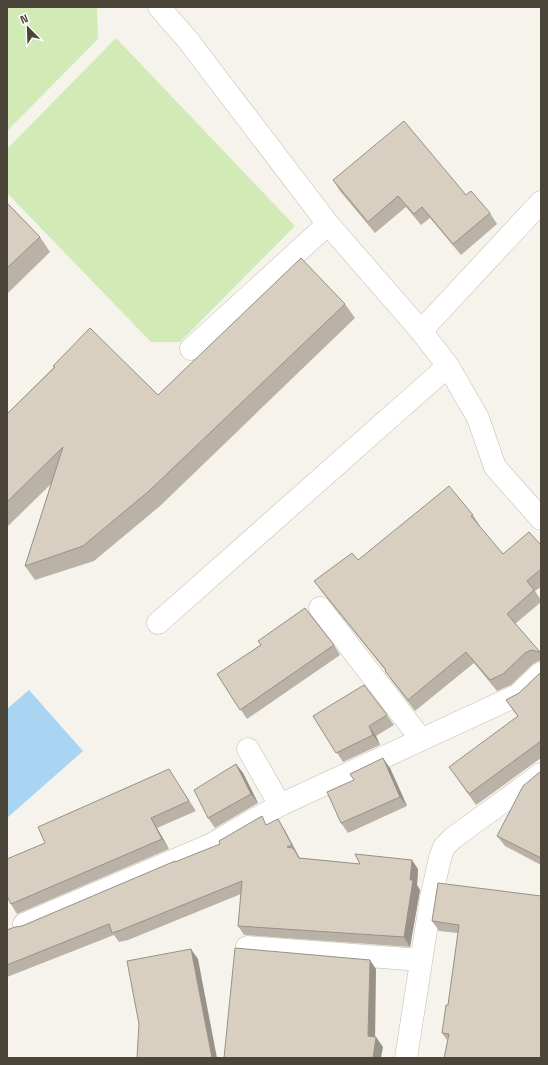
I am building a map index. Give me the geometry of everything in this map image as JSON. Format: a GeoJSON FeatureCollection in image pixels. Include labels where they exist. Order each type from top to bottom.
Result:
{"type":"FeatureCollection","features":[{"type":"Feature","properties":{"kind":"street"},"geometry":{"type":"LineString","coordinates":[[158,7],[187,39],[328,224],[421,331],[448,366],[478,418],[494,467],[541,519]]}},
{"type":"Feature","properties":{"kind":"street"},"geometry":{"type":"LineString","coordinates":[[421,331],[541,202]]}},
{"type":"Feature","properties":{"kind":"street"},"geometry":{"type":"LineString","coordinates":[[191,349],[328,224]]}},
{"type":"Feature","properties":{"kind":"street"},"geometry":{"type":"LineString","coordinates":[[158,623],[448,366]]}},
{"type":"Feature","properties":{"kind":"street"},"geometry":{"type":"LineString","coordinates":[[320,608],[421,739]]}},
{"type":"Feature","properties":{"kind":"street"},"geometry":{"type":"LineString","coordinates":[[24,924],[212,844],[280,805],[518,695],[541,673]]}},
{"type":"Feature","properties":{"kind":"street"},"geometry":{"type":"LineString","coordinates":[[248,748],[280,805]]}},
{"type":"Feature","properties":{"kind":"street"},"geometry":{"type":"LineString","coordinates":[[406,1058],[431,898],[444,847],[453,838],[541,774]]}},
{"type":"Feature","properties":{"kind":"street"},"geometry":{"type":"LineString","coordinates":[[247,947],[421,960]]}},
{"type":"Feature","properties":{"kind":"green space"},"geometry":{"type":"Polygon","coordinates":[[[7,7],[97,7],[98,39],[7,131],[7,7]]]}},
{"type":"Feature","properties":{"kind":"green space"},"geometry":{"type":"Polygon","coordinates":[[[116,38],[295,226],[180,342],[151,342],[7,193],[7,149],[116,38]]]}},
{"type":"Feature","properties":{"kind":"water"},"geometry":{"type":"Polygon","coordinates":[[[29,690],[83,751],[7,818],[7,709],[29,690]]]}},
{"type":"Feature","properties":{"kind":"building"},"geometry":{"type":"Polygon","coordinates":[[[404,121],[466,195],[471,191],[490,213],[453,244],[422,207],[414,214],[398,196],[368,222],[333,180],[404,121]]]}},
{"type":"Feature","properties":{"kind":"building"},"geometry":{"type":"Polygon","coordinates":[[[7,203],[40,237],[7,268],[7,203]]]}},
{"type":"Feature","properties":{"kind":"building"},"geometry":{"type":"Polygon","coordinates":[[[301,258],[345,304],[149,491],[83,546],[25,566],[63,447],[7,502],[7,414],[55,367],[53,366],[90,328],[158,395],[301,258]]]}},
{"type":"Feature","properties":{"kind":"building"},"geometry":{"type":"Polygon","coordinates":[[[449,486],[473,515],[471,516],[503,554],[529,532],[541,545],[541,569],[527,581],[534,590],[507,614],[540,652],[531,650],[525,653],[503,674],[490,680],[466,652],[408,700],[385,671],[386,670],[314,581],[352,553],[358,560],[449,486]]]}},
{"type":"Feature","properties":{"kind":"building"},"geometry":{"type":"Polygon","coordinates":[[[305,608],[334,645],[240,710],[217,674],[261,645],[258,641],[305,608]]]}},
{"type":"Feature","properties":{"kind":"building"},"geometry":{"type":"Polygon","coordinates":[[[541,672],[541,741],[469,794],[449,767],[518,716],[506,700],[519,693],[541,672]]]}},
{"type":"Feature","properties":{"kind":"building"},"geometry":{"type":"Polygon","coordinates":[[[364,685],[387,715],[369,726],[373,735],[336,753],[313,716],[364,685]]]}},
{"type":"Feature","properties":{"kind":"building"},"geometry":{"type":"Polygon","coordinates":[[[383,758],[400,797],[341,823],[327,792],[354,780],[350,774],[383,758]]]}},
{"type":"Feature","properties":{"kind":"building"},"geometry":{"type":"Polygon","coordinates":[[[236,764],[251,794],[208,818],[194,790],[236,764]]]}},
{"type":"Feature","properties":{"kind":"building"},"geometry":{"type":"Polygon","coordinates":[[[169,769],[189,801],[151,818],[162,839],[11,904],[7,896],[7,859],[45,843],[38,827],[169,769]]]}},
{"type":"Feature","properties":{"kind":"building"},"geometry":{"type":"Polygon","coordinates":[[[541,771],[541,858],[497,836],[523,786],[541,771]]]}},
{"type":"Feature","properties":{"kind":"building"},"geometry":{"type":"Polygon","coordinates":[[[262,816],[266,825],[278,819],[292,845],[287,847],[293,848],[299,858],[360,864],[355,854],[412,860],[410,880],[413,880],[404,937],[238,926],[242,881],[121,930],[112,933],[109,924],[7,965],[7,930],[22,926],[175,861],[220,844],[219,841],[262,816]]]}},
{"type":"Feature","properties":{"kind":"building"},"geometry":{"type":"Polygon","coordinates":[[[438,883],[541,896],[541,1058],[444,1058],[449,1034],[442,1033],[446,1005],[448,1005],[459,925],[432,921],[438,883]]]}},
{"type":"Feature","properties":{"kind":"building"},"geometry":{"type":"Polygon","coordinates":[[[235,948],[370,960],[368,1036],[376,1037],[373,1058],[224,1058],[235,948]]]}},
{"type":"Feature","properties":{"kind":"building"},"geometry":{"type":"Polygon","coordinates":[[[191,949],[212,1058],[137,1058],[139,1024],[127,961],[191,949]]]}}]}
